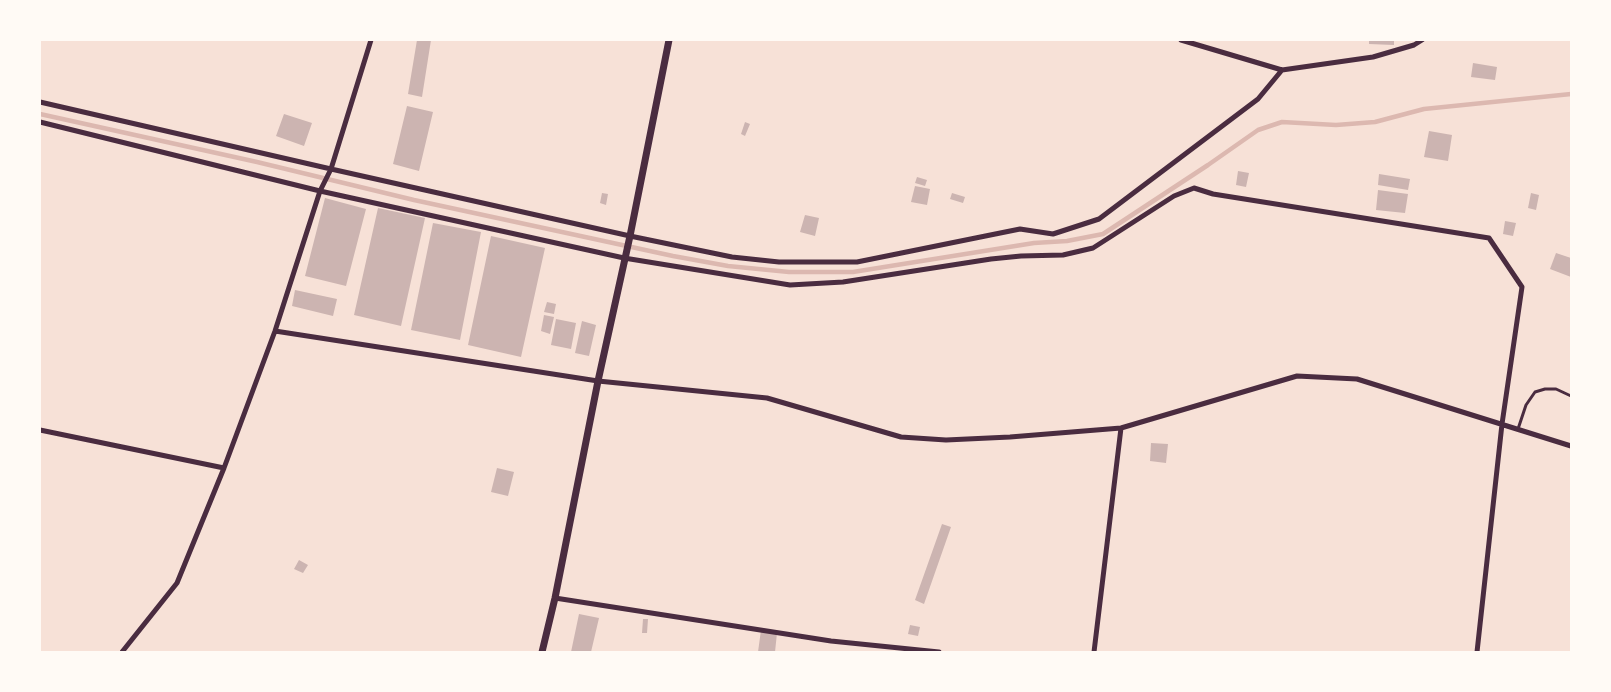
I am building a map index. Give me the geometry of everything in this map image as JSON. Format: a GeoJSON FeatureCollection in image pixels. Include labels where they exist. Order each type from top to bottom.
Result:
{"type":"FeatureCollection","features":[{"type":"Feature","properties":{"kind":"street"},"geometry":{"type":"LineString","coordinates":[[122,652],[176,583],[224,468],[276,331],[320,191],[331,169],[371,40]]}},
{"type":"Feature","properties":{"kind":"street"},"geometry":{"type":"LineString","coordinates":[[542,652],[555,598],[669,40]]}},
{"type":"Feature","properties":{"kind":"street"},"geometry":{"type":"LineString","coordinates":[[1181,40],[1282,70],[1373,58],[1414,45],[1422,40]]}},
{"type":"Feature","properties":{"kind":"street"},"geometry":{"type":"LineString","coordinates":[[40,102],[630,236],[732,257],[770,261],[857,262],[1020,228],[1054,234],[1099,219],[1258,99],[1282,70]]}},
{"type":"Feature","properties":{"kind":"street"},"geometry":{"type":"LineString","coordinates":[[40,122],[320,191],[624,258],[790,285],[844,282],[991,258],[1063,255],[1093,248],[1174,196],[1194,188],[1213,194],[1489,238],[1522,287],[1502,424],[1477,652]]}},
{"type":"Feature","properties":{"kind":"street"},"geometry":{"type":"LineString","coordinates":[[276,331],[598,381],[767,398],[901,438],[955,440],[1121,428],[1297,376],[1357,379],[1571,446]]}},
{"type":"Feature","properties":{"kind":"street"},"geometry":{"type":"LineString","coordinates":[[1094,652],[1121,428]]}},
{"type":"Feature","properties":{"kind":"street"},"geometry":{"type":"LineString","coordinates":[[40,430],[224,468]]}},
{"type":"Feature","properties":{"kind":"street"},"geometry":{"type":"LineString","coordinates":[[555,598],[831,641],[939,652]]}},
{"type":"Feature","properties":{"kind":"lane"},"geometry":{"type":"LineString","coordinates":[[1518,429],[1526,405],[1535,392],[1545,389],[1556,389],[1571,396]]}},
{"type":"Feature","properties":{"kind":"building"},"geometry":{"type":"Polygon","coordinates":[[[417,40],[431,40],[422,97],[408,94],[417,40]]]}},
{"type":"Feature","properties":{"kind":"building"},"geometry":{"type":"Polygon","coordinates":[[[1369,40],[1394,40],[1394,45],[1369,44],[1369,40]]]}},
{"type":"Feature","properties":{"kind":"building"},"geometry":{"type":"Polygon","coordinates":[[[1473,63],[1497,67],[1495,80],[1471,77],[1473,63]]]}},
{"type":"Feature","properties":{"kind":"building"},"geometry":{"type":"Polygon","coordinates":[[[407,106],[433,112],[419,171],[393,164],[407,106]]]}},
{"type":"Feature","properties":{"kind":"building"},"geometry":{"type":"Polygon","coordinates":[[[284,114],[312,123],[304,146],[276,136],[284,114]]]}},
{"type":"Feature","properties":{"kind":"building"},"geometry":{"type":"Polygon","coordinates":[[[745,122],[750,124],[745,136],[741,134],[745,122]]]}},
{"type":"Feature","properties":{"kind":"building"},"geometry":{"type":"Polygon","coordinates":[[[1429,131],[1452,135],[1448,161],[1424,157],[1429,131]]]}},
{"type":"Feature","properties":{"kind":"building"},"geometry":{"type":"Polygon","coordinates":[[[1238,171],[1249,173],[1246,187],[1236,185],[1238,171]]]}},
{"type":"Feature","properties":{"kind":"building"},"geometry":{"type":"Polygon","coordinates":[[[1379,174],[1410,179],[1408,190],[1378,185],[1379,174]]]}},
{"type":"Feature","properties":{"kind":"building"},"geometry":{"type":"Polygon","coordinates":[[[917,177],[927,180],[925,186],[915,183],[917,177]]]}},
{"type":"Feature","properties":{"kind":"building"},"geometry":{"type":"Polygon","coordinates":[[[915,186],[930,189],[927,205],[911,202],[915,186]]]}},
{"type":"Feature","properties":{"kind":"building"},"geometry":{"type":"Polygon","coordinates":[[[1378,190],[1408,194],[1405,213],[1376,210],[1378,190]]]}},
{"type":"Feature","properties":{"kind":"building"},"geometry":{"type":"Polygon","coordinates":[[[602,193],[608,194],[606,205],[600,203],[602,193]]]}},
{"type":"Feature","properties":{"kind":"building"},"geometry":{"type":"Polygon","coordinates":[[[952,193],[965,197],[963,203],[950,199],[952,193]]]}},
{"type":"Feature","properties":{"kind":"building"},"geometry":{"type":"Polygon","coordinates":[[[1531,193],[1539,195],[1536,210],[1528,208],[1531,193]]]}},
{"type":"Feature","properties":{"kind":"building"},"geometry":{"type":"Polygon","coordinates":[[[325,198],[366,209],[346,286],[305,276],[325,198]]]}},
{"type":"Feature","properties":{"kind":"building"},"geometry":{"type":"Polygon","coordinates":[[[378,208],[425,218],[401,326],[354,315],[378,208]]]}},
{"type":"Feature","properties":{"kind":"building"},"geometry":{"type":"Polygon","coordinates":[[[805,215],[819,218],[815,236],[800,232],[805,215]]]}},
{"type":"Feature","properties":{"kind":"building"},"geometry":{"type":"Polygon","coordinates":[[[1505,221],[1516,223],[1513,236],[1503,234],[1505,221]]]}},
{"type":"Feature","properties":{"kind":"building"},"geometry":{"type":"Polygon","coordinates":[[[433,223],[481,232],[460,340],[411,330],[433,223]]]}},
{"type":"Feature","properties":{"kind":"building"},"geometry":{"type":"Polygon","coordinates":[[[491,236],[545,248],[521,357],[468,345],[491,236]]]}},
{"type":"Feature","properties":{"kind":"building"},"geometry":{"type":"Polygon","coordinates":[[[1556,253],[1571,258],[1571,277],[1550,269],[1556,253]]]}},
{"type":"Feature","properties":{"kind":"building"},"geometry":{"type":"Polygon","coordinates":[[[295,290],[337,299],[333,316],[292,306],[295,290]]]}},
{"type":"Feature","properties":{"kind":"building"},"geometry":{"type":"Polygon","coordinates":[[[547,302],[556,304],[554,314],[544,312],[547,302]]]}},
{"type":"Feature","properties":{"kind":"building"},"geometry":{"type":"Polygon","coordinates":[[[544,315],[554,317],[550,334],[541,331],[544,315]]]}},
{"type":"Feature","properties":{"kind":"building"},"geometry":{"type":"Polygon","coordinates":[[[556,319],[576,323],[571,349],[551,345],[556,319]]]}},
{"type":"Feature","properties":{"kind":"building"},"geometry":{"type":"Polygon","coordinates":[[[582,321],[596,325],[589,356],[575,353],[582,321]]]}},
{"type":"Feature","properties":{"kind":"building"},"geometry":{"type":"Polygon","coordinates":[[[1151,443],[1168,444],[1166,463],[1150,461],[1151,443]]]}},
{"type":"Feature","properties":{"kind":"building"},"geometry":{"type":"Polygon","coordinates":[[[497,468],[514,472],[508,496],[491,492],[497,468]]]}},
{"type":"Feature","properties":{"kind":"building"},"geometry":{"type":"Polygon","coordinates":[[[942,524],[951,527],[924,604],[915,600],[942,524]]]}},
{"type":"Feature","properties":{"kind":"building"},"geometry":{"type":"Polygon","coordinates":[[[299,560],[308,565],[303,573],[294,569],[299,560]]]}},
{"type":"Feature","properties":{"kind":"building"},"geometry":{"type":"Polygon","coordinates":[[[579,614],[599,618],[591,652],[571,652],[579,614]]]}},
{"type":"Feature","properties":{"kind":"building"},"geometry":{"type":"Polygon","coordinates":[[[643,619],[648,619],[647,633],[642,633],[643,619]]]}},
{"type":"Feature","properties":{"kind":"building"},"geometry":{"type":"Polygon","coordinates":[[[910,625],[920,627],[918,636],[908,634],[910,625]]]}},
{"type":"Feature","properties":{"kind":"building"},"geometry":{"type":"Polygon","coordinates":[[[761,630],[777,633],[775,652],[758,652],[761,630]]]}},
{"type":"Feature","properties":{"kind":"waterway"},"geometry":{"type":"LineString","coordinates":[[40,114],[257,162],[414,200],[673,256],[728,266],[789,272],[853,272],[1034,243],[1067,241],[1103,234],[1258,130],[1282,122],[1336,125],[1375,122],[1424,109],[1571,94]]}}]}
